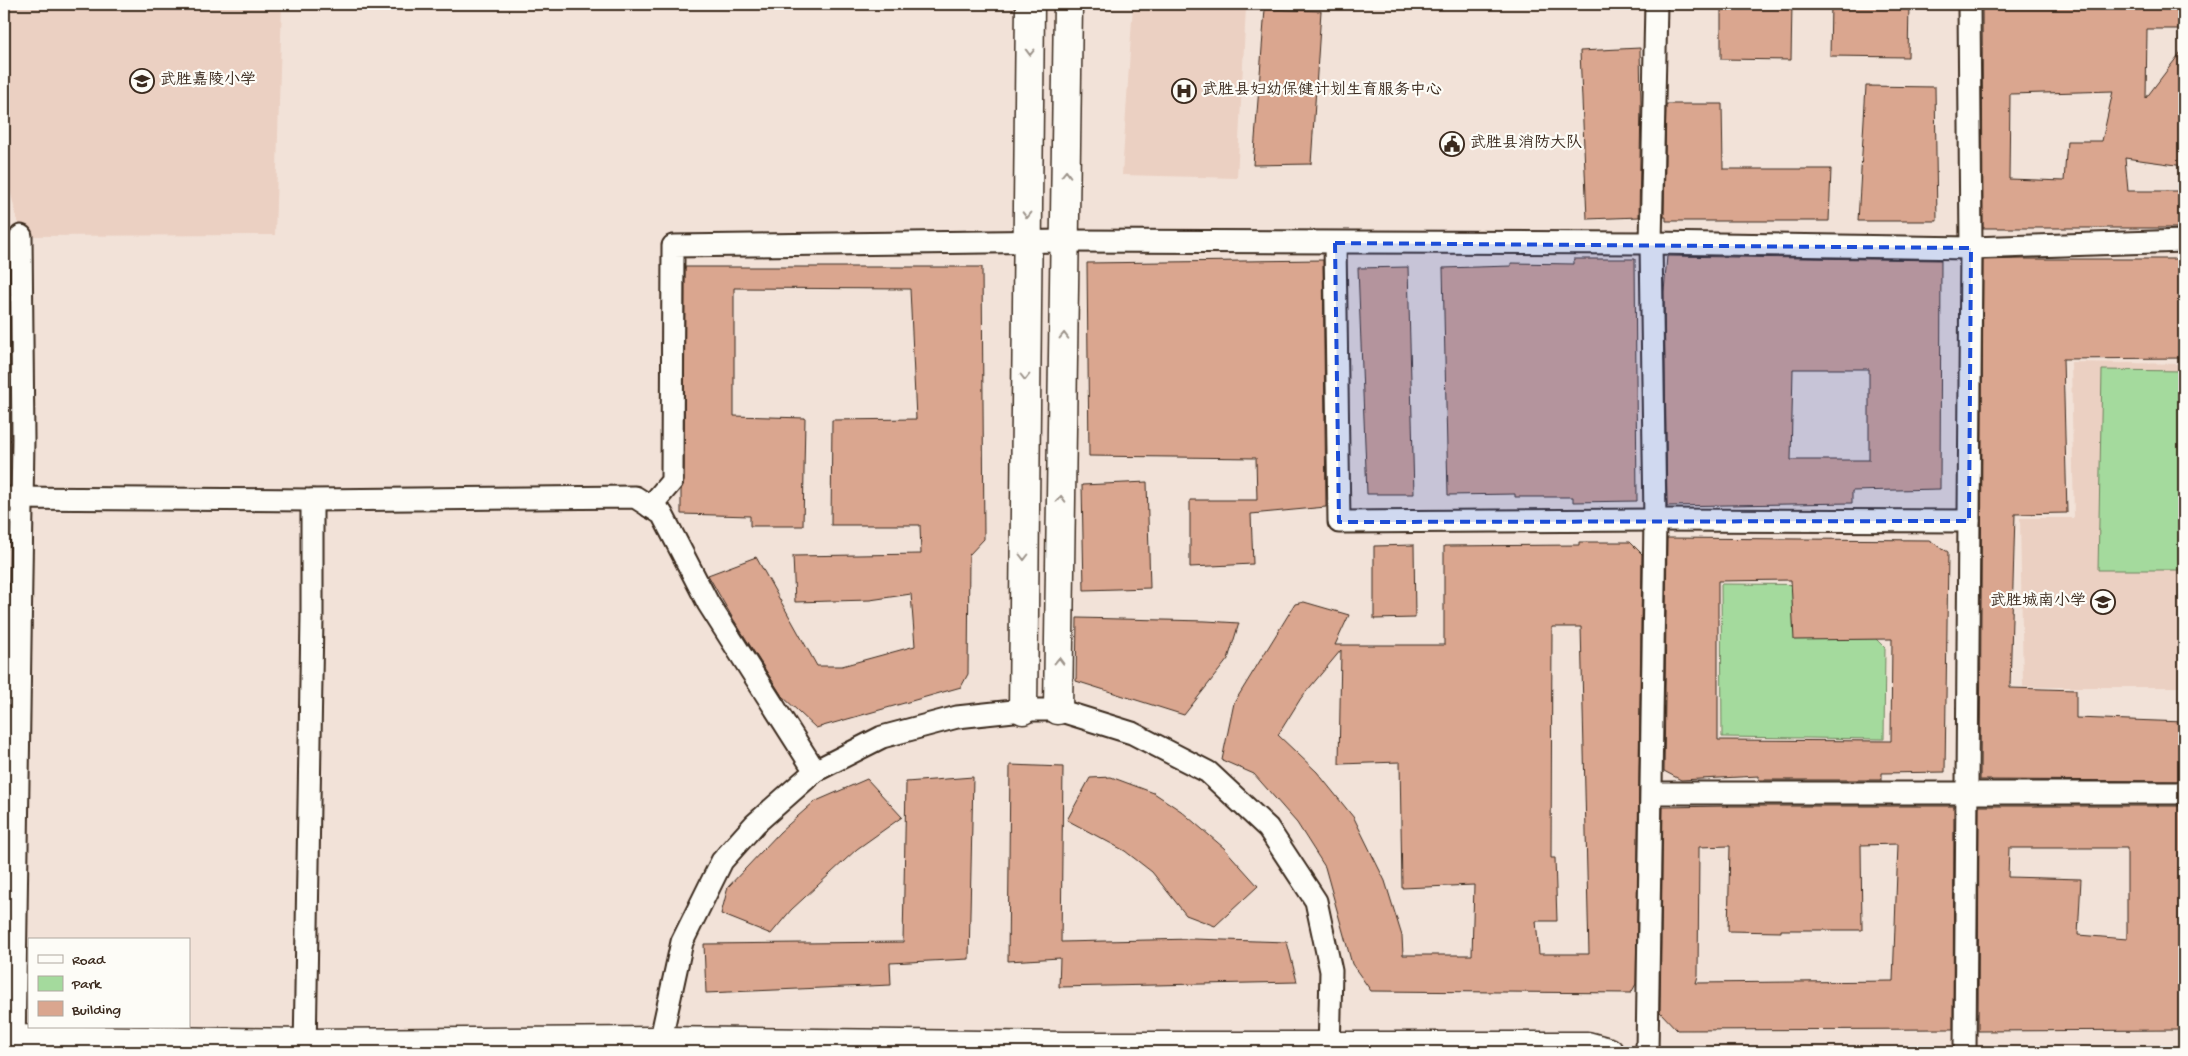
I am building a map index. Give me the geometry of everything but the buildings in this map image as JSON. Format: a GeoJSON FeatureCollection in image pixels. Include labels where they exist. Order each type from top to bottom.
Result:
{"type":"FeatureCollection","features":[{"type":"Feature","properties":{"kind":"main road"},"geometry":{"type":"LineString","coordinates":[[1022,710],[1030,4]]}},
{"type":"Feature","properties":{"kind":"main road"},"geometry":{"type":"LineString","coordinates":[[1058,710],[1068,4]]}},
{"type":"Feature","properties":{"kind":"main road"},"geometry":{"type":"LineString","coordinates":[[10,1043],[304,1047],[659,1046],[1024,1049],[1329,1049],[1587,1046],[1609,1052]]}},
{"type":"Feature","properties":{"kind":"street"},"geometry":{"type":"LineString","coordinates":[[1647,1052],[1655,520],[1651,243],[1656,4]]}},
{"type":"Feature","properties":{"kind":"street"},"geometry":{"type":"LineString","coordinates":[[1965,1052],[1971,248],[1969,4]]}},
{"type":"Feature","properties":{"kind":"street"},"geometry":{"type":"LineString","coordinates":[[10,1043],[13,498],[21,236]]}},
{"type":"Feature","properties":{"kind":"street"},"geometry":{"type":"LineString","coordinates":[[650,507],[672,481],[673,246],[1065,241],[1651,243],[1971,248],[2184,241]]}},
{"type":"Feature","properties":{"kind":"street"},"geometry":{"type":"LineString","coordinates":[[1335,243],[1339,522],[1969,521]]}},
{"type":"Feature","properties":{"kind":"street"},"geometry":{"type":"LineString","coordinates":[[13,498],[312,500],[635,497],[662,514],[708,602],[815,771]]}},
{"type":"Feature","properties":{"kind":"street"},"geometry":{"type":"LineString","coordinates":[[304,1047],[312,617],[312,500]]}},
{"type":"Feature","properties":{"kind":"street"},"geometry":{"type":"LineString","coordinates":[[659,1046],[682,942],[722,861],[755,824],[815,771],[882,737],[957,717],[1022,710],[1058,710],[1132,733],[1208,772],[1268,828],[1316,901],[1331,971],[1329,1049]]}},
{"type":"Feature","properties":{"kind":"street"},"geometry":{"type":"LineString","coordinates":[[1652,793],[2184,793]]}},
{"type":"Feature","properties":{"kind":"highlighted area"},"geometry":{"type":"Polygon","coordinates":[[[1335,243],[1971,248],[1969,521],[1339,522],[1335,243]]]}},
{"type":"Feature","properties":{"kind":"shaded area","name":"武胜嘉陵小学"},"geometry":{"type":"Polygon","coordinates":[[[4,4],[282,4],[275,235],[21,236],[7,177],[4,177],[4,4]]]}},
{"type":"Feature","properties":{"kind":"shaded area","name":"武胜县妇幼保健计划生育服务中心"},"geometry":{"type":"Polygon","coordinates":[[[1133,4],[1246,8],[1237,178],[1122,175],[1133,4]]]}},
{"type":"Feature","properties":{"kind":"shaded area","name":"武胜城南小学"},"geometry":{"type":"Polygon","coordinates":[[[2071,362],[2184,364],[2184,687],[2023,687],[2020,518],[2074,518],[2071,362]]]}},
{"type":"Feature","properties":{"kind":"green space"},"geometry":{"type":"Polygon","coordinates":[[[2102,370],[2184,371],[2184,570],[2098,570],[2102,370]]]}},
{"type":"Feature","properties":{"kind":"green space"},"geometry":{"type":"Polygon","coordinates":[[[1721,584],[1874,585],[1875,638],[1885,648],[1884,739],[1722,737],[1721,584]]]}},
{"type":"Feature","properties":{"kind":"place","name":"武胜嘉陵小学"},"geometry":{"type":"Point","coordinates":[142,81]}},
{"type":"Feature","properties":{"kind":"place","name":"武胜县妇幼保健计划生育服务中心"},"geometry":{"type":"Point","coordinates":[1184,91]}},
{"type":"Feature","properties":{"kind":"place","name":"武胜县消防大队"},"geometry":{"type":"Point","coordinates":[1452,144]}},
{"type":"Feature","properties":{"kind":"place","name":"武胜城南小学"},"geometry":{"type":"Point","coordinates":[2103,602]}}]}
